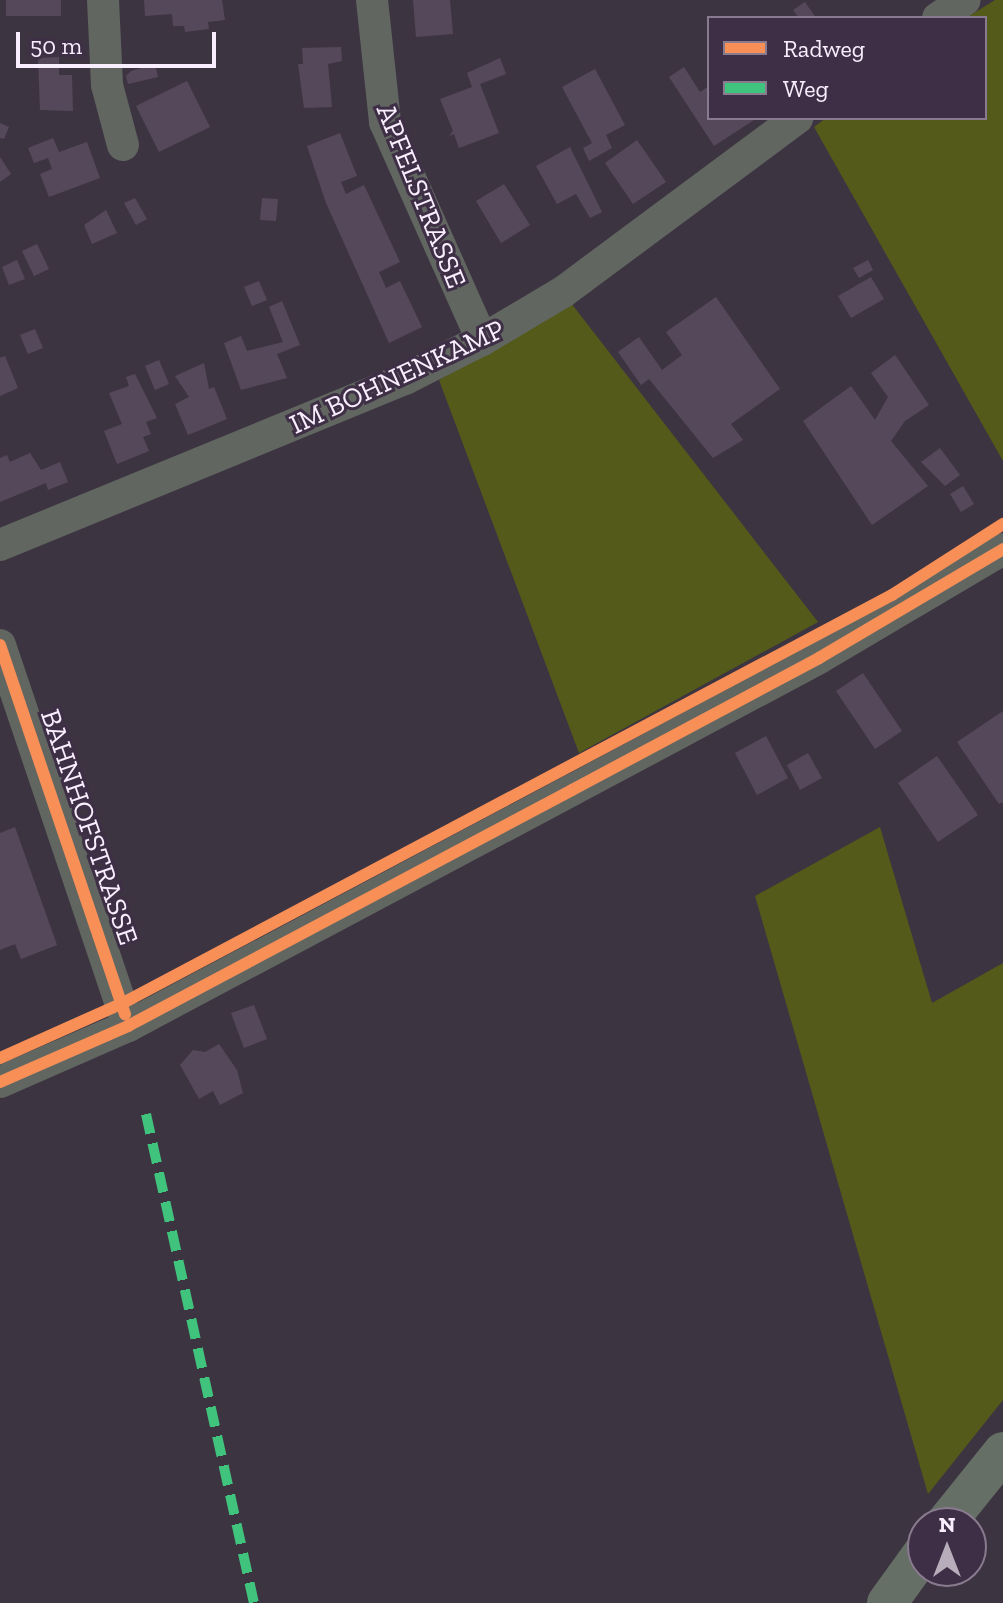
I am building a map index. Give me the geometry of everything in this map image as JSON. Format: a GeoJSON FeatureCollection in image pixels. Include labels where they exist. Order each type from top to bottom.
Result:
{"type":"FeatureCollection","features":[{"type":"Feature","properties":{"kind":"main road"},"geometry":{"type":"LineString","coordinates":[[959,1507],[1003,1452]]}},
{"type":"Feature","properties":{"kind":"main road"},"geometry":{"type":"LineString","coordinates":[[887,1603],[907,1575]]}},
{"type":"Feature","properties":{"kind":"street"},"geometry":{"type":"LineString","coordinates":[[103,0],[107,85],[123,145]]}},
{"type":"Feature","properties":{"kind":"street","name":"APFELSTRASSE"},"geometry":{"type":"LineString","coordinates":[[372,0],[385,122],[482,340]]}},
{"type":"Feature","properties":{"kind":"street"},"geometry":{"type":"LineString","coordinates":[[941,16],[965,0]]}},
{"type":"Feature","properties":{"kind":"street","name":"IM BOHNENKAMP"},"geometry":{"type":"LineString","coordinates":[[0,545],[405,379],[482,340],[563,292],[794,120]]}},
{"type":"Feature","properties":{"kind":"street"},"geometry":{"type":"LineString","coordinates":[[0,1082],[128,1026],[819,658],[1003,549]]}},
{"type":"Feature","properties":{"kind":"street","name":"BAHNHOFSTRASSE"},"geometry":{"type":"LineString","coordinates":[[0,645],[128,1026]]}},
{"type":"Feature","properties":{"kind":"green space"},"geometry":{"type":"Polygon","coordinates":[[[995,0],[1003,0],[1003,461],[814,127],[823,120],[987,120],[987,16],[969,16],[995,0]]]}},
{"type":"Feature","properties":{"kind":"green space"},"geometry":{"type":"Polygon","coordinates":[[[571,303],[818,622],[579,753],[439,380],[571,303]]]}},
{"type":"Feature","properties":{"kind":"green space"},"geometry":{"type":"Polygon","coordinates":[[[880,827],[932,1003],[1003,963],[1003,1400],[928,1494],[755,896],[880,827]]]}},
{"type":"Feature","properties":{"kind":"building"},"geometry":{"type":"Polygon","coordinates":[[[6,0],[61,0],[61,16],[6,16],[6,0]]]}},
{"type":"Feature","properties":{"kind":"building"},"geometry":{"type":"Polygon","coordinates":[[[144,0],[222,0],[225,20],[208,22],[209,29],[185,32],[184,26],[173,26],[172,14],[145,16],[144,0]]]}},
{"type":"Feature","properties":{"kind":"building"},"geometry":{"type":"Polygon","coordinates":[[[413,0],[450,0],[453,34],[416,37],[413,0]]]}},
{"type":"Feature","properties":{"kind":"building"},"geometry":{"type":"Polygon","coordinates":[[[805,2],[815,16],[798,16],[793,10],[805,2]]]}},
{"type":"Feature","properties":{"kind":"building"},"geometry":{"type":"Polygon","coordinates":[[[341,47],[342,61],[328,64],[332,107],[304,108],[298,64],[303,64],[302,48],[341,47]]]}},
{"type":"Feature","properties":{"kind":"building"},"geometry":{"type":"Polygon","coordinates":[[[59,57],[59,75],[72,75],[73,111],[40,110],[38,58],[59,57]]]}},
{"type":"Feature","properties":{"kind":"building"},"geometry":{"type":"Polygon","coordinates":[[[500,58],[506,74],[480,84],[499,133],[459,148],[454,134],[449,136],[453,131],[440,99],[472,87],[467,73],[500,58]]]}},
{"type":"Feature","properties":{"kind":"building"},"geometry":{"type":"Polygon","coordinates":[[[155,64],[158,77],[128,84],[126,76],[131,71],[155,64]]]}},
{"type":"Feature","properties":{"kind":"building"},"geometry":{"type":"Polygon","coordinates":[[[684,67],[700,92],[707,87],[707,120],[754,120],[714,146],[669,77],[684,67]]]}},
{"type":"Feature","properties":{"kind":"building"},"geometry":{"type":"Polygon","coordinates":[[[595,69],[625,125],[606,135],[612,148],[589,161],[583,148],[592,143],[562,87],[595,69]]]}},
{"type":"Feature","properties":{"kind":"building"},"geometry":{"type":"Polygon","coordinates":[[[187,81],[210,127],[159,152],[136,106],[187,81]]]}},
{"type":"Feature","properties":{"kind":"building"},"geometry":{"type":"Polygon","coordinates":[[[0,123],[9,127],[4,139],[0,138],[0,123]]]}},
{"type":"Feature","properties":{"kind":"building"},"geometry":{"type":"Polygon","coordinates":[[[340,133],[357,176],[341,182],[346,194],[364,185],[400,262],[379,272],[386,288],[400,281],[422,327],[389,343],[326,203],[307,146],[340,133]]]}},
{"type":"Feature","properties":{"kind":"building"},"geometry":{"type":"Polygon","coordinates":[[[53,138],[59,152],[87,142],[100,178],[49,197],[40,174],[52,169],[48,158],[34,163],[28,148],[53,138]]]}},
{"type":"Feature","properties":{"kind":"building"},"geometry":{"type":"Polygon","coordinates":[[[637,140],[666,182],[633,204],[605,163],[637,140]]]}},
{"type":"Feature","properties":{"kind":"building"},"geometry":{"type":"Polygon","coordinates":[[[570,147],[602,212],[590,218],[576,194],[557,204],[536,166],[570,147]]]}},
{"type":"Feature","properties":{"kind":"building"},"geometry":{"type":"Polygon","coordinates":[[[0,157],[11,174],[0,182],[0,157]]]}},
{"type":"Feature","properties":{"kind":"building"},"geometry":{"type":"Polygon","coordinates":[[[504,184],[530,225],[501,243],[476,201],[504,184]]]}},
{"type":"Feature","properties":{"kind":"building"},"geometry":{"type":"Polygon","coordinates":[[[135,198],[147,219],[136,225],[124,203],[135,198]]]}},
{"type":"Feature","properties":{"kind":"building"},"geometry":{"type":"Polygon","coordinates":[[[262,198],[278,199],[276,221],[260,220],[262,198]]]}},
{"type":"Feature","properties":{"kind":"building"},"geometry":{"type":"Polygon","coordinates":[[[106,210],[117,233],[92,244],[84,225],[106,210]]]}},
{"type":"Feature","properties":{"kind":"building"},"geometry":{"type":"Polygon","coordinates":[[[37,244],[49,269],[34,276],[22,251],[37,244]]]}},
{"type":"Feature","properties":{"kind":"building"},"geometry":{"type":"Polygon","coordinates":[[[17,260],[25,279],[9,285],[2,267],[17,260]]]}},
{"type":"Feature","properties":{"kind":"building"},"geometry":{"type":"Polygon","coordinates":[[[868,260],[873,270],[859,278],[853,268],[868,260]]]}},
{"type":"Feature","properties":{"kind":"building"},"geometry":{"type":"Polygon","coordinates":[[[871,277],[884,299],[851,318],[838,296],[871,277]]]}},
{"type":"Feature","properties":{"kind":"building"},"geometry":{"type":"Polygon","coordinates":[[[259,281],[267,300],[252,306],[244,287],[259,281]]]}},
{"type":"Feature","properties":{"kind":"building"},"geometry":{"type":"Polygon","coordinates":[[[716,297],[780,389],[731,424],[743,440],[713,458],[649,379],[641,385],[618,352],[639,337],[662,370],[682,355],[666,332],[716,297]]]}},
{"type":"Feature","properties":{"kind":"building"},"geometry":{"type":"Polygon","coordinates":[[[282,301],[300,345],[277,354],[287,378],[241,390],[224,343],[241,336],[247,351],[283,342],[269,307],[282,301]]]}},
{"type":"Feature","properties":{"kind":"building"},"geometry":{"type":"Polygon","coordinates":[[[35,329],[43,348],[28,354],[20,335],[35,329]]]}},
{"type":"Feature","properties":{"kind":"building"},"geometry":{"type":"Polygon","coordinates":[[[895,355],[929,405],[905,421],[891,441],[928,486],[872,525],[803,421],[851,386],[875,420],[888,397],[871,373],[895,355]]]}},
{"type":"Feature","properties":{"kind":"building"},"geometry":{"type":"Polygon","coordinates":[[[5,356],[18,388],[0,396],[0,358],[5,356]]]}},
{"type":"Feature","properties":{"kind":"building"},"geometry":{"type":"Polygon","coordinates":[[[159,360],[169,384],[155,390],[145,366],[159,360]]]}},
{"type":"Feature","properties":{"kind":"building"},"geometry":{"type":"Polygon","coordinates":[[[204,363],[209,389],[214,387],[227,419],[188,435],[175,404],[189,397],[175,376],[204,363]]]}},
{"type":"Feature","properties":{"kind":"building"},"geometry":{"type":"Polygon","coordinates":[[[135,374],[157,418],[146,422],[151,434],[143,437],[149,451],[117,464],[104,431],[122,424],[109,393],[129,386],[126,377],[135,374]]]}},
{"type":"Feature","properties":{"kind":"building"},"geometry":{"type":"Polygon","coordinates":[[[940,448],[960,475],[945,486],[921,462],[940,448]]]}},
{"type":"Feature","properties":{"kind":"building"},"geometry":{"type":"Polygon","coordinates":[[[30,453],[41,470],[60,462],[68,482],[48,490],[46,483],[0,502],[0,458],[7,455],[10,462],[30,453]]]}},
{"type":"Feature","properties":{"kind":"building"},"geometry":{"type":"Polygon","coordinates":[[[963,486],[974,504],[961,512],[950,494],[963,486]]]}},
{"type":"Feature","properties":{"kind":"building"},"geometry":{"type":"Polygon","coordinates":[[[863,673],[902,731],[875,749],[836,691],[863,673]]]}},
{"type":"Feature","properties":{"kind":"building"},"geometry":{"type":"Polygon","coordinates":[[[1003,711],[1003,802],[999,804],[957,742],[1003,711]]]}},
{"type":"Feature","properties":{"kind":"building"},"geometry":{"type":"Polygon","coordinates":[[[766,736],[788,778],[757,795],[735,753],[766,736]]]}},
{"type":"Feature","properties":{"kind":"building"},"geometry":{"type":"Polygon","coordinates":[[[808,753],[822,778],[800,790],[787,765],[808,753]]]}},
{"type":"Feature","properties":{"kind":"building"},"geometry":{"type":"Polygon","coordinates":[[[937,756],[978,815],[938,842],[898,783],[937,756]]]}},
{"type":"Feature","properties":{"kind":"building"},"geometry":{"type":"Polygon","coordinates":[[[15,827],[57,945],[21,959],[15,944],[0,950],[0,833],[15,827]]]}},
{"type":"Feature","properties":{"kind":"building"},"geometry":{"type":"Polygon","coordinates":[[[254,1005],[267,1039],[244,1048],[231,1013],[254,1005]]]}},
{"type":"Feature","properties":{"kind":"building"},"geometry":{"type":"Polygon","coordinates":[[[219,1044],[237,1070],[243,1093],[220,1105],[213,1091],[199,1099],[180,1065],[193,1050],[205,1052],[219,1044]]]}},
{"type":"Feature","properties":{"kind":"marked path"},"geometry":{"type":"LineString","coordinates":[[146,1114],[254,1603]]}},
{"type":"Feature","properties":{"kind":"cycle path"},"geometry":{"type":"LineString","coordinates":[[0,1058],[123,1003],[892,595],[1003,524]]}},
{"type":"Feature","properties":{"kind":"cycle path"},"geometry":{"type":"LineString","coordinates":[[0,1082],[128,1026],[819,658],[1003,549]]}},
{"type":"Feature","properties":{"kind":"cycle path"},"geometry":{"type":"LineString","coordinates":[[0,645],[125,1014]]}}]}
